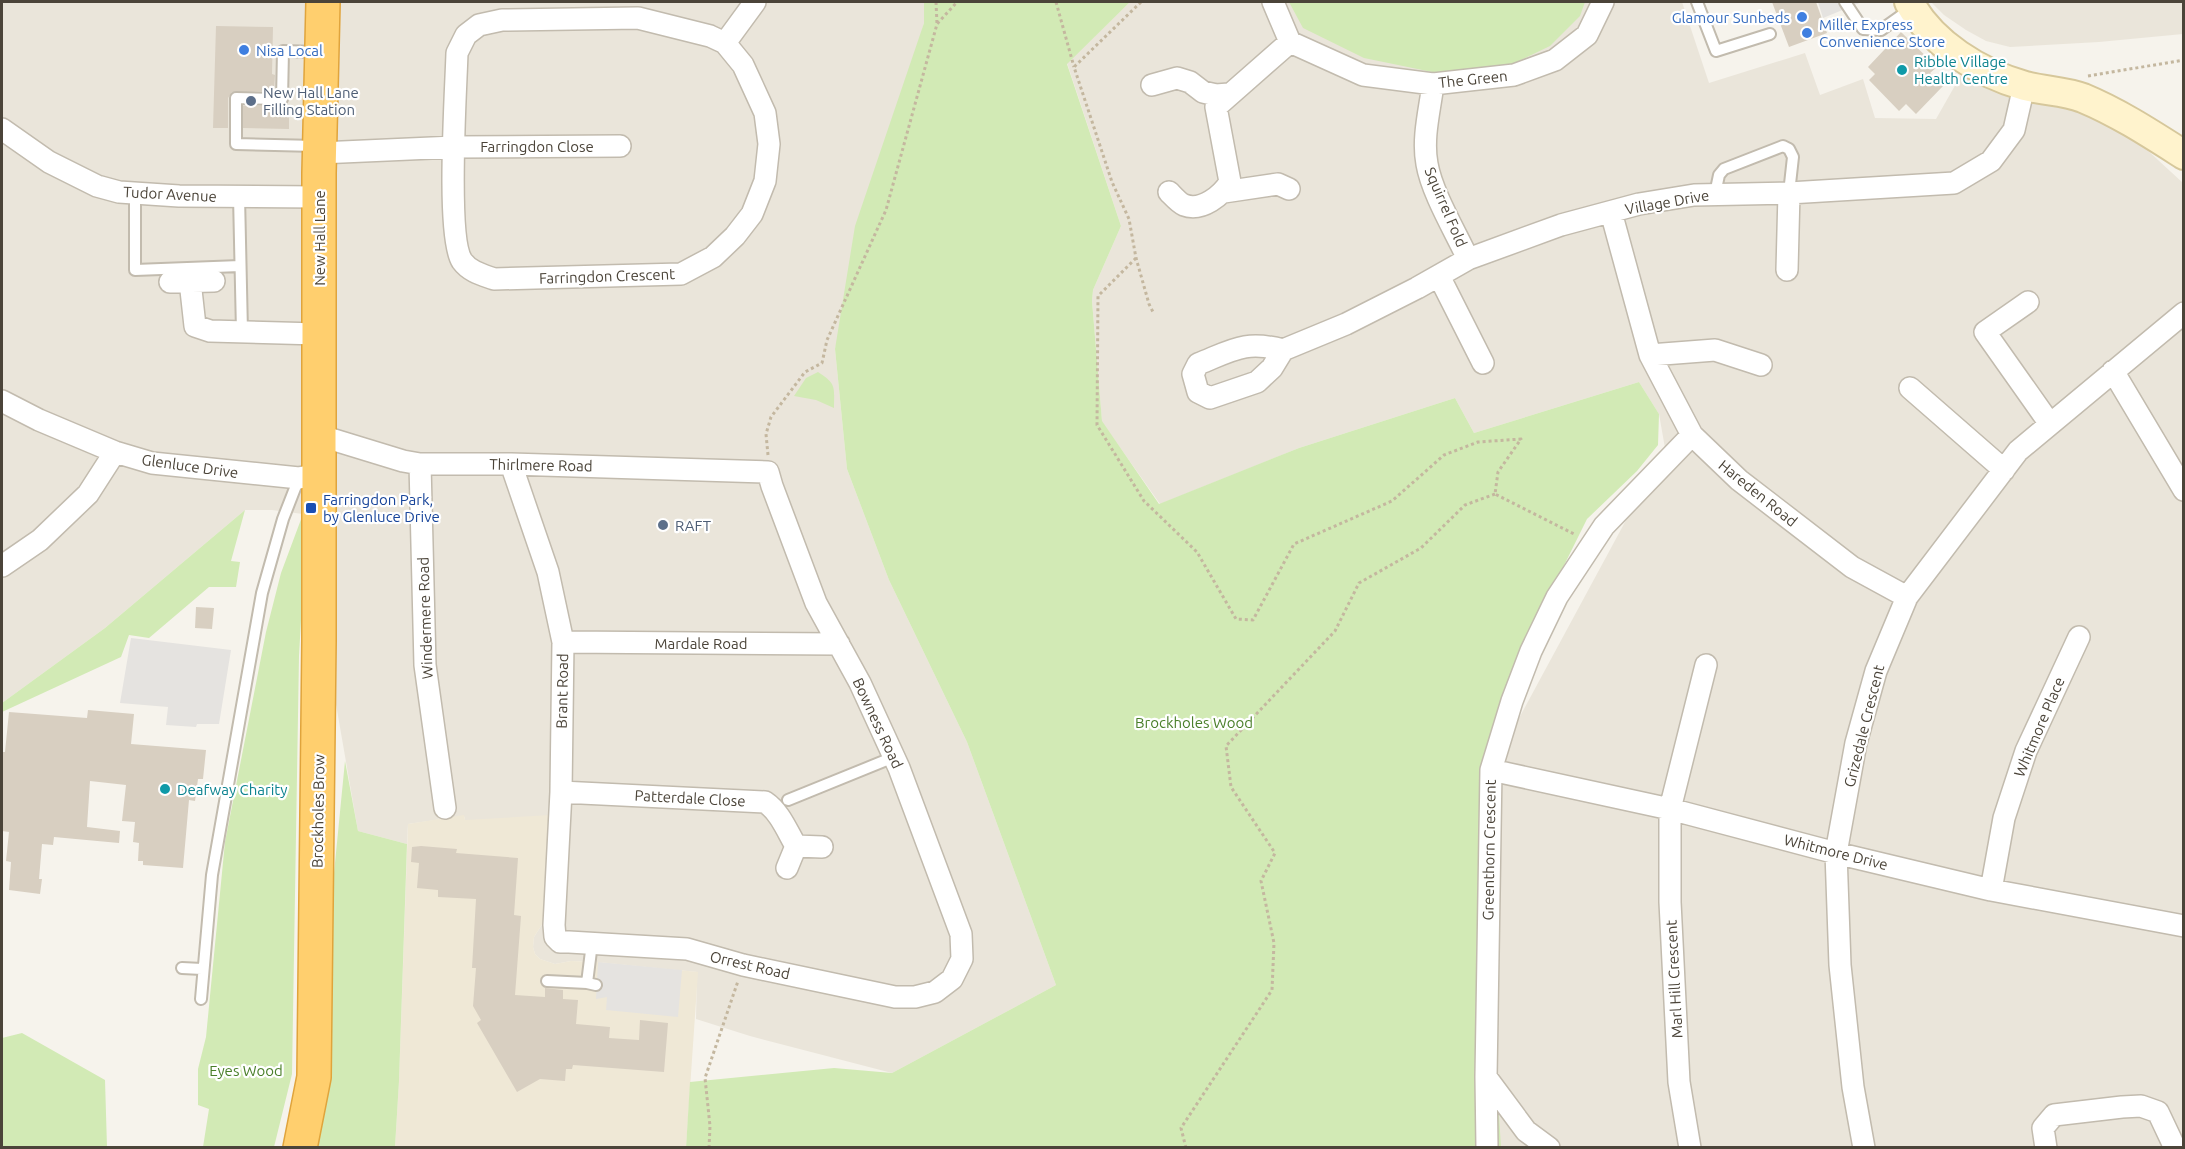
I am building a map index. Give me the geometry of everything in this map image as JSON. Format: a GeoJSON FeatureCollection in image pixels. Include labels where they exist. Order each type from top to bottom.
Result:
{"type":"FeatureCollection","features":[{"type":"Feature","properties":{"kind":"highway","name":"New Hall Lane"},"geometry":{"type":"LineString","coordinates":[[309,476],[318,435],[323,2]]}},
{"type":"Feature","properties":{"kind":"highway","name":"Brockholes Brow"},"geometry":{"type":"LineString","coordinates":[[300,1148],[314,1077],[319,641],[309,476]]}},
{"type":"Feature","properties":{"kind":"street"},"geometry":{"type":"LineString","coordinates":[[725,43],[755,2]]}},
{"type":"Feature","properties":{"kind":"street"},"geometry":{"type":"LineString","coordinates":[[1169,192],[1184,205],[1195,206],[1209,203],[1224,192],[1230,182],[1216,107],[1290,42],[1273,2]]}},
{"type":"Feature","properties":{"kind":"street","name":"The Green"},"geometry":{"type":"LineString","coordinates":[[1290,42],[1363,75],[1433,84],[1515,75],[1555,60],[1587,35],[1603,2]]}},
{"type":"Feature","properties":{"kind":"street"},"geometry":{"type":"LineString","coordinates":[[1910,5],[1944,45],[1978,68],[2024,86],[2081,97],[2126,118],[2184,155]]}},
{"type":"Feature","properties":{"kind":"street","name":"Farringdon Crescent"},"geometry":{"type":"LineString","coordinates":[[638,18],[710,36],[725,43],[742,65],[754,87],[765,113],[769,144],[765,181],[752,214],[735,236],[713,256],[681,274],[494,279],[472,271],[461,260],[454,229],[454,147],[457,52],[466,35],[479,25],[502,20],[638,18]]}},
{"type":"Feature","properties":{"kind":"street"},"geometry":{"type":"LineString","coordinates":[[1152,85],[1177,78],[1190,82],[1203,92],[1216,95],[1229,94]]}},
{"type":"Feature","properties":{"kind":"street","name":"Squirrel Fold"},"geometry":{"type":"LineString","coordinates":[[1433,84],[1426,141],[1426,162],[1431,182],[1468,259]]}},
{"type":"Feature","properties":{"kind":"street","name":"Village Drive"},"geometry":{"type":"LineString","coordinates":[[1283,350],[1346,324],[1468,259],[1561,225],[1639,204],[1694,195],[1789,193],[1954,183],[1991,161],[2014,130],[2024,86]]}},
{"type":"Feature","properties":{"kind":"street","name":"Tudor Avenue"},"geometry":{"type":"LineString","coordinates":[[2,129],[49,162],[97,186],[119,192],[319,197]]}},
{"type":"Feature","properties":{"kind":"street","name":"Farringdon Close"},"geometry":{"type":"LineString","coordinates":[[454,147],[620,146]]}},
{"type":"Feature","properties":{"kind":"street"},"geometry":{"type":"LineString","coordinates":[[320,149],[454,147]]}},
{"type":"Feature","properties":{"kind":"street"},"geometry":{"type":"LineString","coordinates":[[1224,192],[1278,184],[1289,189]]}},
{"type":"Feature","properties":{"kind":"street"},"geometry":{"type":"LineString","coordinates":[[1787,270],[1789,193]]}},
{"type":"Feature","properties":{"kind":"street","name":"Hareden Road"},"geometry":{"type":"LineString","coordinates":[[1611,212],[1650,355],[1692,435],[1739,480],[1852,567],[1907,597]]}},
{"type":"Feature","properties":{"kind":"street"},"geometry":{"type":"LineString","coordinates":[[1439,276],[1483,363]]}},
{"type":"Feature","properties":{"kind":"street"},"geometry":{"type":"LineString","coordinates":[[214,281],[180,282],[195,326],[210,331],[318,334]]}},
{"type":"Feature","properties":{"kind":"street"},"geometry":{"type":"LineString","coordinates":[[2028,302],[1985,332],[2050,424]]}},
{"type":"Feature","properties":{"kind":"street","name":"Grizedale Crescent"},"geometry":{"type":"LineString","coordinates":[[1864,1148],[1853,1087],[1840,965],[1836,853],[1856,743],[1876,671],[1907,597],[2018,452],[2184,313]]}},
{"type":"Feature","properties":{"kind":"street"},"geometry":{"type":"LineString","coordinates":[[1650,355],[1715,350],[1761,365]]}},
{"type":"Feature","properties":{"kind":"street"},"geometry":{"type":"LineString","coordinates":[[2113,371],[2184,490]]}},
{"type":"Feature","properties":{"kind":"street"},"geometry":{"type":"LineString","coordinates":[[1910,388],[2004,470]]}},
{"type":"Feature","properties":{"kind":"street","name":"Glenluce Drive"},"geometry":{"type":"LineString","coordinates":[[2,401],[39,420],[115,452],[152,463],[309,476]]}},
{"type":"Feature","properties":{"kind":"street","name":"Thirlmere Road"},"geometry":{"type":"LineString","coordinates":[[318,435],[420,464],[511,464],[768,472]]}},
{"type":"Feature","properties":{"kind":"street","name":"Greenthorn Crescent"},"geometry":{"type":"LineString","coordinates":[[1487,1148],[1491,770],[1512,701],[1531,651],[1557,597],[1604,526],[1692,435]]}},
{"type":"Feature","properties":{"kind":"street"},"geometry":{"type":"LineString","coordinates":[[2,566],[40,540],[88,494],[115,452]]}},
{"type":"Feature","properties":{"kind":"street","name":"Windermere Road"},"geometry":{"type":"LineString","coordinates":[[420,464],[425,665],[445,808]]}},
{"type":"Feature","properties":{"kind":"street","name":"Brant Road"},"geometry":{"type":"LineString","coordinates":[[511,464],[544,556],[562,642],[561,792],[554,925]]}},
{"type":"Feature","properties":{"kind":"street","name":"Bowness Road"},"geometry":{"type":"LineString","coordinates":[[768,472],[816,603],[860,683],[894,757],[961,934],[962,959],[951,979]]}},
{"type":"Feature","properties":{"kind":"street","name":"Whitmore Place"},"geometry":{"type":"LineString","coordinates":[[1991,890],[2004,818],[2026,751],[2079,637]]}},
{"type":"Feature","properties":{"kind":"street","name":"Mardale Road"},"geometry":{"type":"LineString","coordinates":[[562,642],[838,644]]}},
{"type":"Feature","properties":{"kind":"street","name":"Marl Hill Crescent"},"geometry":{"type":"LineString","coordinates":[[1690,1148],[1679,1082],[1670,902],[1670,809],[1706,665]]}},
{"type":"Feature","properties":{"kind":"street","name":"Whitmore Drive"},"geometry":{"type":"LineString","coordinates":[[1491,770],[1670,809],[1836,853],[1991,890],[2184,926]]}},
{"type":"Feature","properties":{"kind":"street","name":"Patterdale Close"},"geometry":{"type":"LineString","coordinates":[[561,792],[765,802],[778,815],[796,846]]}},
{"type":"Feature","properties":{"kind":"street"},"geometry":{"type":"LineString","coordinates":[[787,868],[796,846],[822,847]]}},
{"type":"Feature","properties":{"kind":"street","name":"Orrest Road"},"geometry":{"type":"LineString","coordinates":[[554,925],[555,937],[560,942],[687,949],[743,964],[895,997],[915,997],[935,992],[951,979]]}},
{"type":"Feature","properties":{"kind":"street"},"geometry":{"type":"LineString","coordinates":[[1486,1077],[1526,1131],[1549,1148]]}},
{"type":"Feature","properties":{"kind":"street"},"geometry":{"type":"LineString","coordinates":[[2046,1148],[2043,1128],[2054,1115],[2141,1106],[2158,1112],[2178,1145]]}},
{"type":"Feature","properties":{"kind":"lane"},"geometry":{"type":"LineString","coordinates":[[1697,2],[1716,51],[1770,34]]}},
{"type":"Feature","properties":{"kind":"lane"},"geometry":{"type":"LineString","coordinates":[[1845,2],[1863,29],[1881,30],[1910,5]]}},
{"type":"Feature","properties":{"kind":"lane"},"geometry":{"type":"LineString","coordinates":[[320,149],[236,144],[236,98],[282,99],[283,51],[322,52]]}},
{"type":"Feature","properties":{"kind":"lane"},"geometry":{"type":"LineString","coordinates":[[1715,194],[1719,176],[1724,168],[1783,146],[1789,149],[1793,157],[1789,193]]}},
{"type":"Feature","properties":{"kind":"lane"},"geometry":{"type":"LineString","coordinates":[[135,193],[135,270],[240,266]]}},
{"type":"Feature","properties":{"kind":"lane"},"geometry":{"type":"LineString","coordinates":[[239,196],[242,332]]}},
{"type":"Feature","properties":{"kind":"lane"},"geometry":{"type":"LineString","coordinates":[[201,999],[212,875],[262,593],[283,519],[309,476]]}},
{"type":"Feature","properties":{"kind":"lane"},"geometry":{"type":"LineString","coordinates":[[788,800],[894,757]]}},
{"type":"Feature","properties":{"kind":"lane"},"geometry":{"type":"LineString","coordinates":[[547,981],[592,984],[592,943]]}},
{"type":"Feature","properties":{"kind":"lane"},"geometry":{"type":"LineString","coordinates":[[182,968],[202,969]]}},
{"type":"Feature","properties":{"kind":"path"},"geometry":{"type":"LineString","coordinates":[[768,472],[766,434],[771,417],[805,372],[822,363],[827,340],[886,210],[937,24],[936,2]]}},
{"type":"Feature","properties":{"kind":"path"},"geometry":{"type":"LineString","coordinates":[[937,24],[957,2]]}},
{"type":"Feature","properties":{"kind":"path"},"geometry":{"type":"LineString","coordinates":[[1056,2],[1074,67],[1112,182],[1129,219],[1136,258],[1154,314]]}},
{"type":"Feature","properties":{"kind":"path"},"geometry":{"type":"LineString","coordinates":[[1074,67],[1141,2]]}},
{"type":"Feature","properties":{"kind":"path"},"geometry":{"type":"LineString","coordinates":[[2081,77],[2184,60]]}},
{"type":"Feature","properties":{"kind":"path"},"geometry":{"type":"LineString","coordinates":[[1136,258],[1098,296],[1097,425],[1144,501],[1197,552],[1236,619],[1253,620],[1294,544],[1392,501],[1444,455],[1478,442],[1521,439],[1498,472],[1495,494]]}},
{"type":"Feature","properties":{"kind":"path"},"geometry":{"type":"LineString","coordinates":[[1186,1148],[1181,1128],[1272,990],[1274,943],[1261,881],[1275,853],[1232,787],[1226,746],[1335,631],[1359,584],[1421,548],[1465,505],[1495,494],[1592,543]]}},
{"type":"Feature","properties":{"kind":"path"},"geometry":{"type":"LineString","coordinates":[[709,1148],[710,1126],[705,1078],[743,964]]}},
{"type":"Feature","properties":{"kind":"shaded area"},"geometry":{"type":"Polygon","coordinates":[[[2,2],[924,2],[924,23],[835,349],[847,469],[889,580],[967,742],[1056,985],[892,1073],[750,1036],[696,1019],[697,972],[598,962],[571,961],[555,964],[540,959],[533,947],[534,937],[543,923],[464,816],[408,824],[407,844],[358,831],[303,514],[272,510],[245,510],[105,628],[2,703],[2,2]]]}},
{"type":"Feature","properties":{"kind":"shaded area"},"geometry":{"type":"Polygon","coordinates":[[[1130,2],[1682,2],[1709,83],[1805,53],[1820,95],[1863,79],[1875,118],[1936,119],[1961,75],[2078,109],[2120,125],[2183,183],[2183,1147],[1491,1147],[1498,757],[1665,448],[1659,414],[1639,382],[1474,433],[1455,398],[1299,448],[1160,504],[1102,422],[1093,290],[1121,226],[1067,63],[1130,2]]]}},
{"type":"Feature","properties":{"kind":"shaded area"},"geometry":{"type":"Polygon","coordinates":[[[1818,2],[1862,2],[1823,18],[1818,2]]]}},
{"type":"Feature","properties":{"kind":"shaded area"},"geometry":{"type":"Polygon","coordinates":[[[1931,2],[2183,2],[2183,34],[2010,47],[1986,41],[1966,30],[1944,15],[1931,2]]]}},
{"type":"Feature","properties":{"kind":"shaded area"},"geometry":{"type":"Polygon","coordinates":[[[131,638],[231,650],[219,724],[197,724],[196,727],[166,725],[168,707],[120,703],[131,638]]]}},
{"type":"Feature","properties":{"kind":"shaded area"},"geometry":{"type":"Polygon","coordinates":[[[464,815],[465,820],[551,815],[543,923],[534,937],[533,947],[540,959],[555,964],[571,961],[598,962],[698,972],[686,1147],[395,1148],[408,824],[464,815]]]}},
{"type":"Feature","properties":{"kind":"shaded area"},"geometry":{"type":"Polygon","coordinates":[[[598,962],[682,970],[678,1017],[606,1010],[607,997],[596,999],[598,962]]]}},
{"type":"Feature","properties":{"kind":"green space","name":"Brockholes Wood"},"geometry":{"type":"Polygon","coordinates":[[[924,2],[1130,2],[1067,64],[1121,226],[1093,290],[1102,421],[1159,504],[1299,448],[1455,398],[1474,433],[1639,382],[1659,414],[1658,445],[1637,471],[1587,519],[1525,644],[1480,771],[1484,878],[1501,1147],[686,1148],[690,1082],[834,1068],[892,1073],[1056,985],[967,742],[889,580],[847,469],[835,349],[855,226],[924,23],[924,2]]]}},
{"type":"Feature","properties":{"kind":"green space"},"geometry":{"type":"Polygon","coordinates":[[[1289,2],[1585,2],[1580,16],[1550,46],[1504,68],[1437,73],[1364,58],[1303,28],[1289,2]]]}},
{"type":"Feature","properties":{"kind":"green space"},"geometry":{"type":"Polygon","coordinates":[[[818,372],[829,380],[833,387],[834,408],[816,400],[794,396],[806,378],[818,372]]]}},
{"type":"Feature","properties":{"kind":"green space"},"geometry":{"type":"Polygon","coordinates":[[[245,510],[231,561],[240,562],[236,587],[209,587],[149,638],[129,635],[121,657],[2,712],[2,703],[105,628],[245,510]]]}},
{"type":"Feature","properties":{"kind":"green space","name":"Eyes Wood"},"geometry":{"type":"Polygon","coordinates":[[[303,514],[306,532],[299,656],[292,1074],[274,1147],[203,1147],[209,1109],[198,1105],[198,1069],[206,1037],[225,842],[266,632],[281,573],[303,514]]]}},
{"type":"Feature","properties":{"kind":"green space"},"geometry":{"type":"Polygon","coordinates":[[[345,761],[358,831],[407,844],[395,1147],[298,1148],[314,1077],[345,761]]]}},
{"type":"Feature","properties":{"kind":"green space"},"geometry":{"type":"Polygon","coordinates":[[[22,1033],[105,1080],[107,1147],[2,1147],[2,1038],[22,1033]]]}},
{"type":"Feature","properties":{"kind":"building"},"geometry":{"type":"Polygon","coordinates":[[[1772,2],[1816,2],[1827,33],[1789,47],[1772,2]]]}},
{"type":"Feature","properties":{"kind":"building","name":"Nisa Local"},"geometry":{"type":"Polygon","coordinates":[[[216,26],[273,27],[274,91],[232,92],[228,98],[228,128],[213,128],[216,26]]]}},
{"type":"Feature","properties":{"kind":"building","name":"Ribble Village Health Centre"},"geometry":{"type":"Polygon","coordinates":[[[1901,32],[1937,67],[1930,73],[1943,86],[1916,114],[1906,104],[1899,111],[1869,80],[1875,74],[1868,67],[1901,32]]]}},
{"type":"Feature","properties":{"kind":"building"},"geometry":{"type":"Polygon","coordinates":[[[243,106],[289,106],[289,129],[243,128],[243,106]]]}},
{"type":"Feature","properties":{"kind":"building"},"geometry":{"type":"Polygon","coordinates":[[[196,607],[214,608],[212,629],[195,628],[196,607]]]}},
{"type":"Feature","properties":{"kind":"building","name":"Deafway Charity"},"geometry":{"type":"Polygon","coordinates":[[[88,710],[134,714],[131,744],[206,750],[203,779],[198,779],[195,801],[189,800],[183,868],[143,865],[143,861],[138,861],[139,843],[133,842],[135,822],[122,821],[126,785],[90,781],[87,827],[120,831],[119,843],[54,837],[53,845],[42,844],[40,894],[9,890],[11,862],[6,861],[9,832],[2,831],[2,752],[5,752],[9,712],[87,718],[88,710]]]}},
{"type":"Feature","properties":{"kind":"building"},"geometry":{"type":"Polygon","coordinates":[[[412,847],[457,849],[456,853],[518,858],[514,915],[521,916],[515,995],[545,997],[545,988],[563,990],[563,999],[578,1000],[576,1024],[610,1027],[609,1038],[639,1040],[640,1020],[668,1023],[664,1072],[573,1065],[572,1069],[566,1069],[565,1081],[540,1079],[517,1092],[477,1023],[481,1020],[473,1006],[476,968],[472,968],[476,899],[438,897],[438,890],[417,888],[419,863],[411,862],[412,847]]]}},
{"type":"Feature","properties":{"kind":"place","name":"Glamour Sunbeds"},"geometry":{"type":"Point","coordinates":[1802,17]}},
{"type":"Feature","properties":{"kind":"place","name":"Miller Express Convenience Store"},"geometry":{"type":"Point","coordinates":[1807,33]}},
{"type":"Feature","properties":{"kind":"place","name":"Nisa Local"},"geometry":{"type":"Point","coordinates":[244,50]}},
{"type":"Feature","properties":{"kind":"place","name":"Ribble Village Health Centre"},"geometry":{"type":"Point","coordinates":[1902,70]}},
{"type":"Feature","properties":{"kind":"place","name":"New Hall Lane Filling Station"},"geometry":{"type":"Point","coordinates":[251,101]}},
{"type":"Feature","properties":{"kind":"place","name":"Farringdon Park, by Glenluce Drive"},"geometry":{"type":"Point","coordinates":[311,508]}},
{"type":"Feature","properties":{"kind":"place","name":"RAFT"},"geometry":{"type":"Point","coordinates":[663,525]}},
{"type":"Feature","properties":{"kind":"place","name":"Deafway Charity"},"geometry":{"type":"Point","coordinates":[165,789]}}]}
